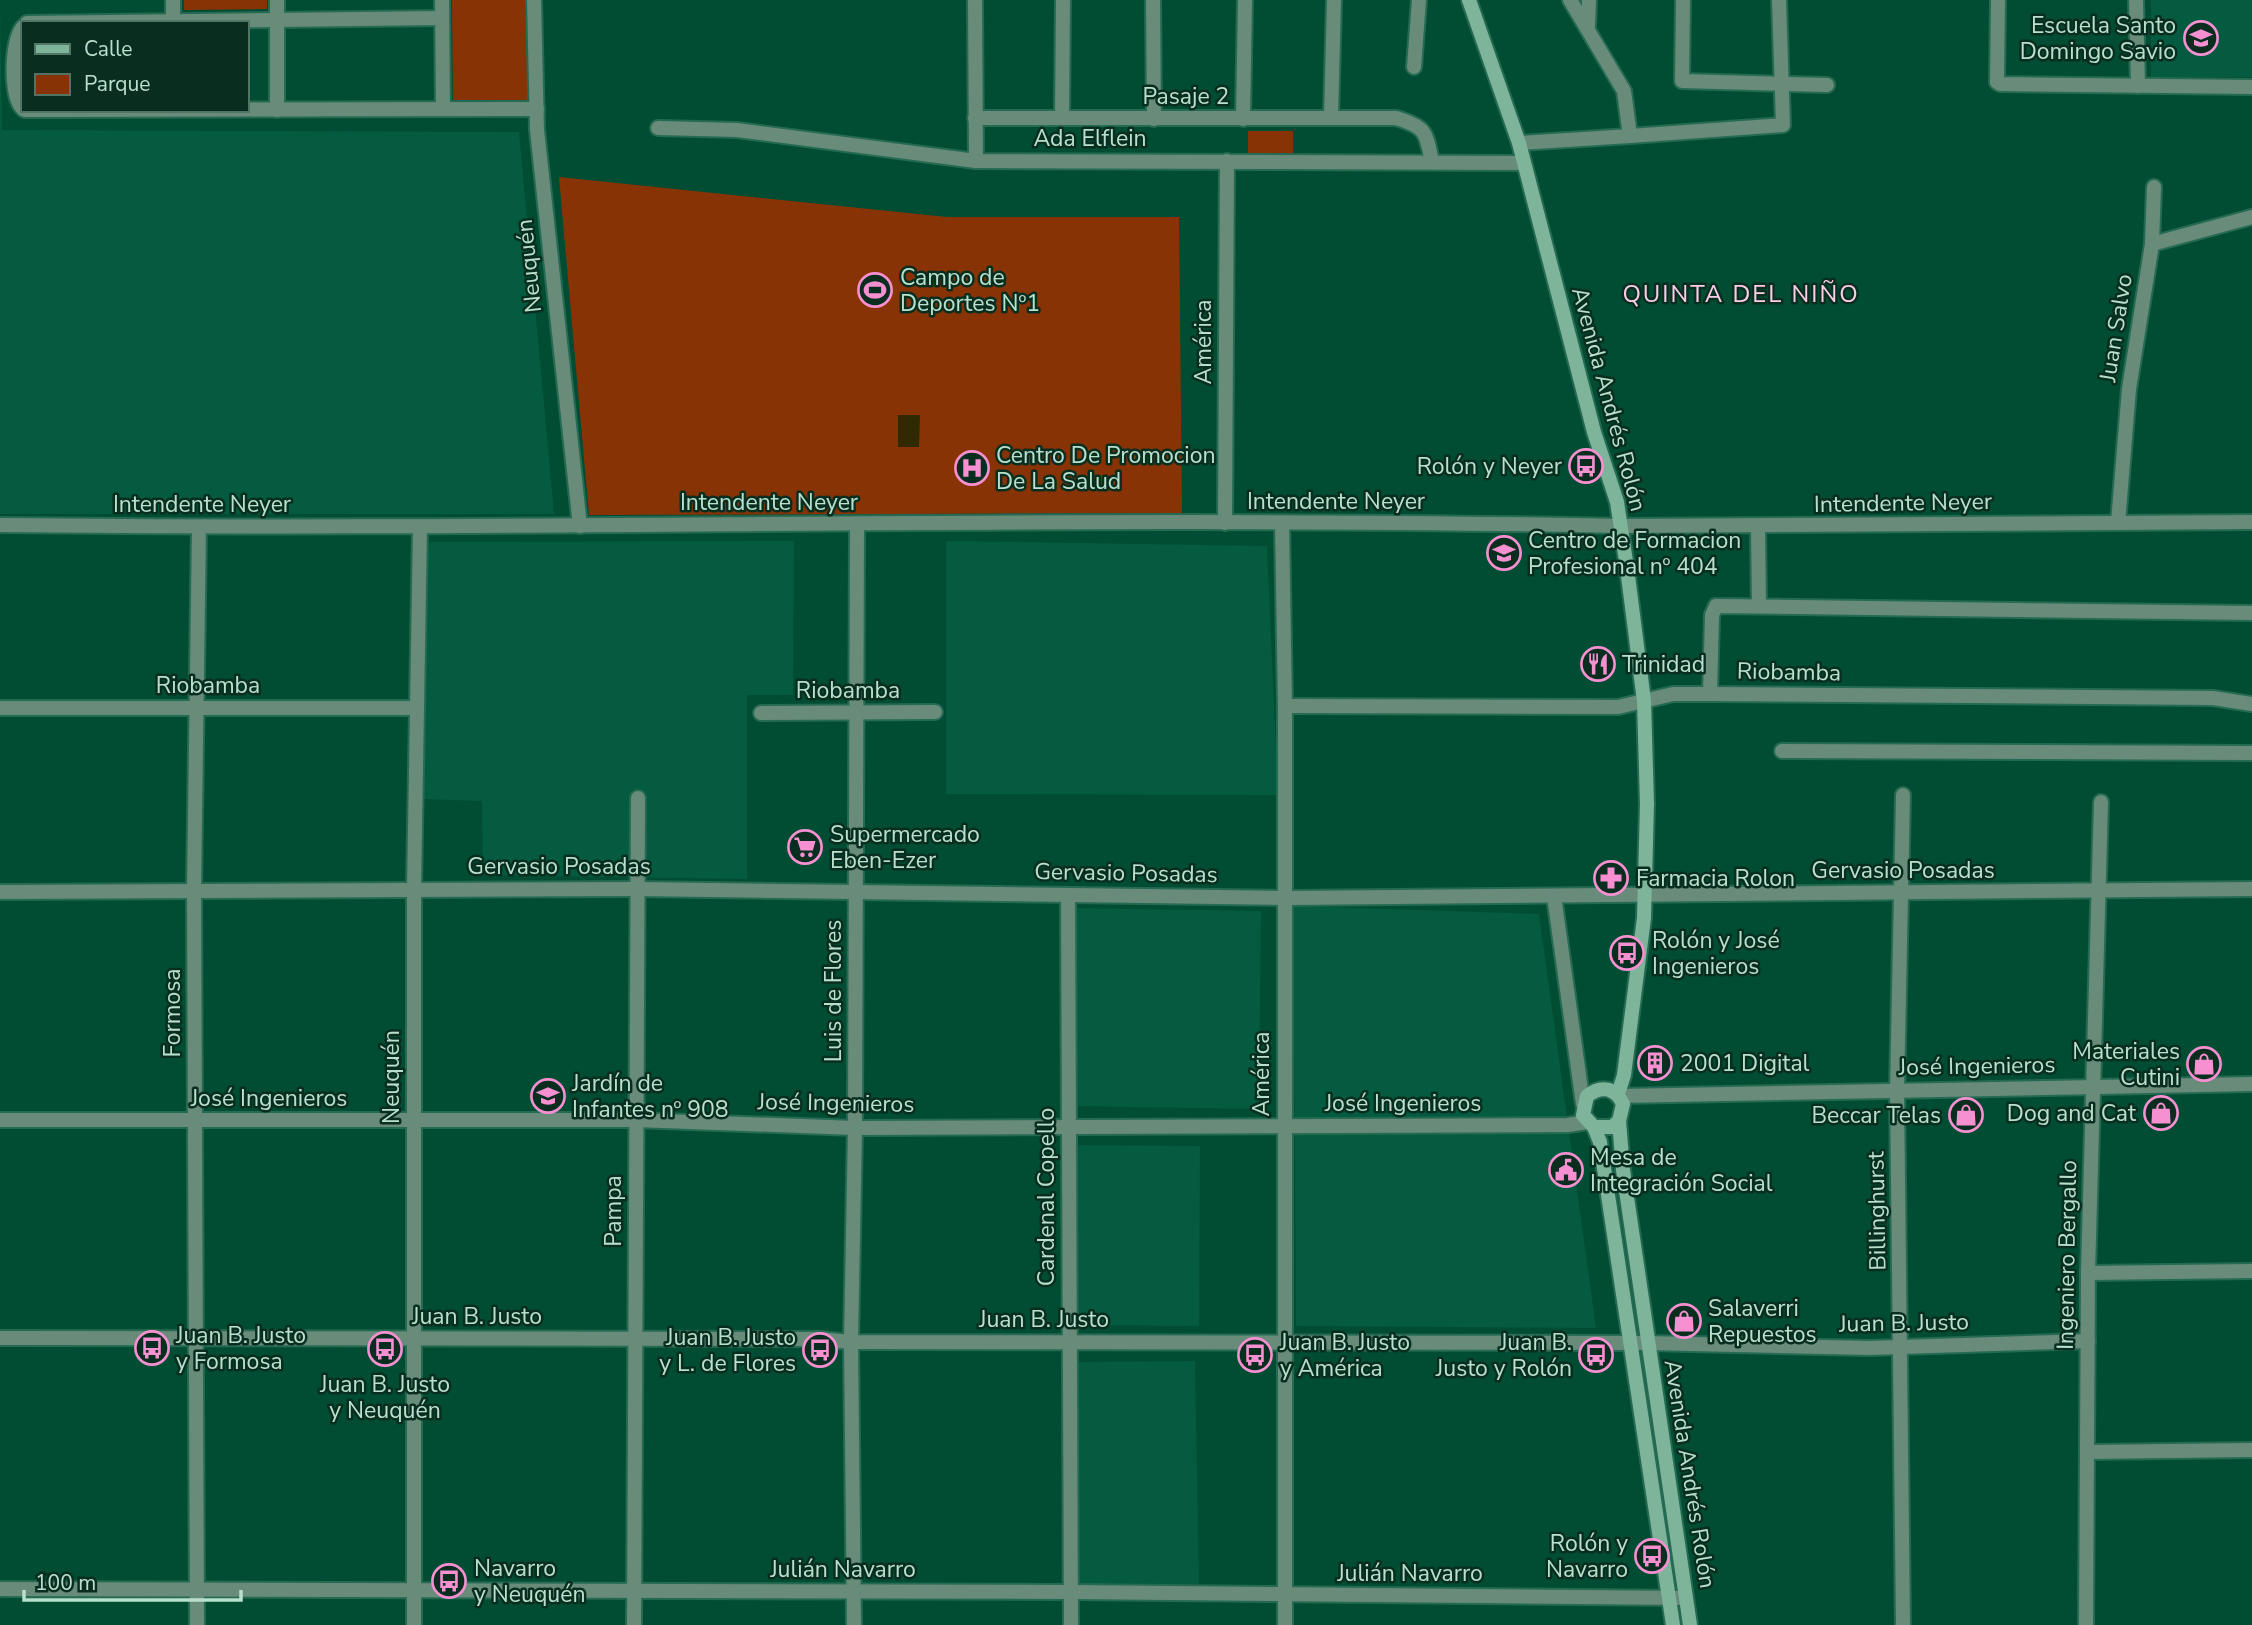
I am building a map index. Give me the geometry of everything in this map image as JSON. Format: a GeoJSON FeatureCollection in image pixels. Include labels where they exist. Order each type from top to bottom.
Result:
{"type":"FeatureCollection","features":[{"type":"Feature","properties":{"kind":"main road","name":"Avenida Andrés Rolón"},"geometry":{"type":"LineString","coordinates":[[1469,0],[1519,143],[1594,432],[1617,502],[1644,701],[1646,895],[1624,1071],[1615,1093]]}},
{"type":"Feature","properties":{"kind":"main road","name":"Avenida Andrés Rolón"},"geometry":{"type":"LineString","coordinates":[[1673,1625],[1639,1344],[1619,1121],[1623,1104],[1615,1093],[1596,1089],[1587,1096],[1583,1104],[1600,1142],[1639,1344],[1690,1625]]}},
{"type":"Feature","properties":{"kind":"main road"},"geometry":{"type":"LineString","coordinates":[[1591,1124],[1612,1127],[1619,1121]]}},
{"type":"Feature","properties":{"kind":"street"},"geometry":{"type":"LineString","coordinates":[[173,0],[173,20]]}},
{"type":"Feature","properties":{"kind":"street"},"geometry":{"type":"LineString","coordinates":[[277,0],[277,110]]}},
{"type":"Feature","properties":{"kind":"street"},"geometry":{"type":"LineString","coordinates":[[442,0],[443,110]]}},
{"type":"Feature","properties":{"kind":"street","name":"Neuquén"},"geometry":{"type":"LineString","coordinates":[[534,0],[537,109],[580,526]]}},
{"type":"Feature","properties":{"kind":"street"},"geometry":{"type":"LineString","coordinates":[[975,0],[976,161]]}},
{"type":"Feature","properties":{"kind":"street"},"geometry":{"type":"LineString","coordinates":[[1062,118],[1063,0]]}},
{"type":"Feature","properties":{"kind":"street"},"geometry":{"type":"LineString","coordinates":[[1153,0],[1154,119]]}},
{"type":"Feature","properties":{"kind":"street"},"geometry":{"type":"LineString","coordinates":[[1243,119],[1245,0]]}},
{"type":"Feature","properties":{"kind":"street"},"geometry":{"type":"LineString","coordinates":[[1331,118],[1334,0]]}},
{"type":"Feature","properties":{"kind":"street"},"geometry":{"type":"LineString","coordinates":[[1414,67],[1419,0]]}},
{"type":"Feature","properties":{"kind":"street"},"geometry":{"type":"LineString","coordinates":[[1570,0],[1588,26],[1624,91],[1630,136]]}},
{"type":"Feature","properties":{"kind":"street"},"geometry":{"type":"LineString","coordinates":[[1588,26],[1589,0]]}},
{"type":"Feature","properties":{"kind":"street"},"geometry":{"type":"LineString","coordinates":[[1683,0],[1682,81],[1827,85]]}},
{"type":"Feature","properties":{"kind":"street"},"geometry":{"type":"LineString","coordinates":[[1519,143],[1779,127],[1784,120],[1780,82],[1779,0]]}},
{"type":"Feature","properties":{"kind":"street"},"geometry":{"type":"LineString","coordinates":[[1998,0],[1998,84],[2252,87]]}},
{"type":"Feature","properties":{"kind":"street"},"geometry":{"type":"LineString","coordinates":[[2136,0],[2138,86]]}},
{"type":"Feature","properties":{"kind":"street"},"geometry":{"type":"LineString","coordinates":[[124,21],[442,18]]}},
{"type":"Feature","properties":{"kind":"street"},"geometry":{"type":"LineString","coordinates":[[21,30],[15,38],[15,98],[21,106]]}},
{"type":"Feature","properties":{"kind":"street"},"geometry":{"type":"LineString","coordinates":[[248,110],[537,109]]}},
{"type":"Feature","properties":{"kind":"street","name":"Pasaje 2"},"geometry":{"type":"LineString","coordinates":[[975,118],[1396,118],[1415,123],[1426,133],[1432,162]]}},
{"type":"Feature","properties":{"kind":"street","name":"Ada Elflein"},"geometry":{"type":"LineString","coordinates":[[658,128],[737,130],[976,161],[1524,163]]}},
{"type":"Feature","properties":{"kind":"street","name":"América"},"geometry":{"type":"LineString","coordinates":[[1225,523],[1227,161]]}},
{"type":"Feature","properties":{"kind":"street","name":"Juan Salvo"},"geometry":{"type":"LineString","coordinates":[[2118,523],[2129,389],[2152,244],[2154,187]]}},
{"type":"Feature","properties":{"kind":"street"},"geometry":{"type":"LineString","coordinates":[[2152,244],[2252,217]]}},
{"type":"Feature","properties":{"kind":"street","name":"Intendente Neyer"},"geometry":{"type":"LineString","coordinates":[[0,525],[420,528],[1282,523],[1758,528],[2252,523]]}},
{"type":"Feature","properties":{"kind":"street","name":"América"},"geometry":{"type":"LineString","coordinates":[[1282,523],[1285,706],[1285,1625]]}},
{"type":"Feature","properties":{"kind":"street","name":"Luis de Flores"},"geometry":{"type":"LineString","coordinates":[[854,1625],[851,1342],[855,1128],[857,524]]}},
{"type":"Feature","properties":{"kind":"street","name":"Formosa"},"geometry":{"type":"LineString","coordinates":[[197,1625],[194,890],[199,527]]}},
{"type":"Feature","properties":{"kind":"street","name":"Neuquén"},"geometry":{"type":"LineString","coordinates":[[414,1625],[414,889],[420,528]]}},
{"type":"Feature","properties":{"kind":"street"},"geometry":{"type":"LineString","coordinates":[[1758,528],[1759,606]]}},
{"type":"Feature","properties":{"kind":"street"},"geometry":{"type":"LineString","coordinates":[[1710,694],[1713,615],[1716,606],[2252,614]]}},
{"type":"Feature","properties":{"kind":"street","name":"Riobamba"},"geometry":{"type":"LineString","coordinates":[[1285,706],[1618,707],[1673,694],[2213,698],[2252,704]]}},
{"type":"Feature","properties":{"kind":"street","name":"Riobamba"},"geometry":{"type":"LineString","coordinates":[[0,708],[416,708]]}},
{"type":"Feature","properties":{"kind":"street","name":"Riobamba"},"geometry":{"type":"LineString","coordinates":[[761,713],[935,712]]}},
{"type":"Feature","properties":{"kind":"street"},"geometry":{"type":"LineString","coordinates":[[1782,751],[2252,753]]}},
{"type":"Feature","properties":{"kind":"street","name":"Billinghurst"},"geometry":{"type":"LineString","coordinates":[[1903,795],[1897,1091],[1902,1347],[1903,1625]]}},
{"type":"Feature","properties":{"kind":"street","name":"Pampa"},"geometry":{"type":"LineString","coordinates":[[634,1625],[638,798]]}},
{"type":"Feature","properties":{"kind":"street","name":"Ingeniero Bergallo"},"geometry":{"type":"LineString","coordinates":[[2086,1625],[2088,1273],[2101,802]]}},
{"type":"Feature","properties":{"kind":"street","name":"Gervasio Posadas"},"geometry":{"type":"LineString","coordinates":[[0,892],[637,889],[1285,898],[2252,889]]}},
{"type":"Feature","properties":{"kind":"street","name":"Cardenal Copello"},"geometry":{"type":"LineString","coordinates":[[1068,896],[1072,1625]]}},
{"type":"Feature","properties":{"kind":"street"},"geometry":{"type":"LineString","coordinates":[[1554,896],[1583,1104]]}},
{"type":"Feature","properties":{"kind":"street","name":"José Ingenieros"},"geometry":{"type":"LineString","coordinates":[[1615,1093],[2252,1084]]}},
{"type":"Feature","properties":{"kind":"street","name":"José Ingenieros"},"geometry":{"type":"LineString","coordinates":[[0,1120],[636,1120],[855,1128],[1591,1124]]}},
{"type":"Feature","properties":{"kind":"street"},"geometry":{"type":"LineString","coordinates":[[2088,1273],[2252,1270]]}},
{"type":"Feature","properties":{"kind":"street","name":"Juan B. Justo"},"geometry":{"type":"LineString","coordinates":[[0,1338],[1902,1347],[2088,1341]]}},
{"type":"Feature","properties":{"kind":"street"},"geometry":{"type":"LineString","coordinates":[[2087,1452],[2252,1450]]}},
{"type":"Feature","properties":{"kind":"street","name":"Julián Navarro"},"geometry":{"type":"LineString","coordinates":[[0,1589],[1071,1592],[1686,1598]]}},
{"type":"Feature","properties":{"kind":"shaded area"},"geometry":{"type":"Polygon","coordinates":[[[0,0],[2,130],[519,132],[554,514],[0,514],[0,0]]]}},
{"type":"Feature","properties":{"kind":"shaded area","name":"Escuela Santo Domingo Savio"},"geometry":{"type":"Polygon","coordinates":[[[2151,0],[2252,0],[2252,77],[2151,77],[2151,0]]]}},
{"type":"Feature","properties":{"kind":"shaded area"},"geometry":{"type":"Polygon","coordinates":[[[898,415],[920,415],[919,447],[898,447],[898,415]]]}},
{"type":"Feature","properties":{"kind":"shaded area"},"geometry":{"type":"Polygon","coordinates":[[[794,541],[793,695],[747,695],[747,879],[483,875],[482,801],[422,799],[418,542],[794,541]]]}},
{"type":"Feature","properties":{"kind":"shaded area"},"geometry":{"type":"Polygon","coordinates":[[[946,541],[1267,546],[1278,795],[946,794],[946,541]]]}},
{"type":"Feature","properties":{"kind":"shaded area"},"geometry":{"type":"Polygon","coordinates":[[[1293,906],[1539,914],[1596,1328],[1296,1326],[1293,906]]]}},
{"type":"Feature","properties":{"kind":"shaded area"},"geometry":{"type":"Polygon","coordinates":[[[1072,908],[1261,911],[1259,1109],[1070,1106],[1072,908]]]}},
{"type":"Feature","properties":{"kind":"shaded area"},"geometry":{"type":"Polygon","coordinates":[[[1077,1145],[1200,1146],[1199,1326],[1076,1325],[1077,1145]]]}},
{"type":"Feature","properties":{"kind":"shaded area"},"geometry":{"type":"Polygon","coordinates":[[[1195,1361],[1199,1584],[1079,1586],[1075,1362],[1195,1361]]]}},
{"type":"Feature","properties":{"kind":"green space"},"geometry":{"type":"Polygon","coordinates":[[[184,0],[267,0],[267,9],[184,10],[184,0]]]}},
{"type":"Feature","properties":{"kind":"green space"},"geometry":{"type":"Polygon","coordinates":[[[452,0],[527,0],[528,100],[453,100],[452,0]]]}},
{"type":"Feature","properties":{"kind":"green space"},"geometry":{"type":"Polygon","coordinates":[[[1248,131],[1293,131],[1293,154],[1248,154],[1248,131]]]}},
{"type":"Feature","properties":{"kind":"green space","name":"Campo de Deportes Nº1"},"geometry":{"type":"Polygon","coordinates":[[[559,177],[947,217],[1179,217],[1182,513],[589,515],[559,177]]]}},
{"type":"Feature","properties":{"kind":"place","name":"Escuela Santo Domingo Savio"},"geometry":{"type":"Point","coordinates":[2201,38]}},
{"type":"Feature","properties":{"kind":"place","name":"Campo de Deportes Nº1"},"geometry":{"type":"Point","coordinates":[875,290]}},
{"type":"Feature","properties":{"kind":"place","name":"Rolón y Neyer"},"geometry":{"type":"Point","coordinates":[1586,466]}},
{"type":"Feature","properties":{"kind":"place","name":"Centro De Promocion De La Salud"},"geometry":{"type":"Point","coordinates":[972,468]}},
{"type":"Feature","properties":{"kind":"place","name":"Centro de Formacion Profesional nº 404"},"geometry":{"type":"Point","coordinates":[1504,553]}},
{"type":"Feature","properties":{"kind":"place","name":"Trinidad"},"geometry":{"type":"Point","coordinates":[1598,664]}},
{"type":"Feature","properties":{"kind":"place","name":"Supermercado Eben-Ezer"},"geometry":{"type":"Point","coordinates":[805,847]}},
{"type":"Feature","properties":{"kind":"place","name":"Farmacia Rolon"},"geometry":{"type":"Point","coordinates":[1611,878]}},
{"type":"Feature","properties":{"kind":"place","name":"Rolón y José Ingenieros"},"geometry":{"type":"Point","coordinates":[1627,953]}},
{"type":"Feature","properties":{"kind":"place","name":"2001 Digital"},"geometry":{"type":"Point","coordinates":[1655,1063]}},
{"type":"Feature","properties":{"kind":"place","name":"Materiales Cutini"},"geometry":{"type":"Point","coordinates":[2204,1064]}},
{"type":"Feature","properties":{"kind":"place","name":"Jardín de Infantes nº 908"},"geometry":{"type":"Point","coordinates":[548,1096]}},
{"type":"Feature","properties":{"kind":"place","name":"Dog and Cat"},"geometry":{"type":"Point","coordinates":[2161,1113]}},
{"type":"Feature","properties":{"kind":"place","name":"Beccar Telas"},"geometry":{"type":"Point","coordinates":[1966,1115]}},
{"type":"Feature","properties":{"kind":"place","name":"Mesa de Integración Social"},"geometry":{"type":"Point","coordinates":[1566,1170]}},
{"type":"Feature","properties":{"kind":"place","name":"Salaverri Repuestos"},"geometry":{"type":"Point","coordinates":[1684,1321]}},
{"type":"Feature","properties":{"kind":"place","name":"Juan B. Justo y Formosa"},"geometry":{"type":"Point","coordinates":[152,1348]}},
{"type":"Feature","properties":{"kind":"place","name":"Juan B. Justo y Neuquén"},"geometry":{"type":"Point","coordinates":[385,1349]}},
{"type":"Feature","properties":{"kind":"place","name":"Juan B. Justo y L. de Flores"},"geometry":{"type":"Point","coordinates":[820,1350]}},
{"type":"Feature","properties":{"kind":"place","name":"Juan B. Justo y América"},"geometry":{"type":"Point","coordinates":[1255,1355]}},
{"type":"Feature","properties":{"kind":"place","name":"Juan B. Justo y Rolón"},"geometry":{"type":"Point","coordinates":[1596,1355]}},
{"type":"Feature","properties":{"kind":"place","name":"Rolón y Navarro"},"geometry":{"type":"Point","coordinates":[1652,1556]}},
{"type":"Feature","properties":{"kind":"place","name":"Navarro y Neuquén"},"geometry":{"type":"Point","coordinates":[449,1581]}},
{"type":"Feature","properties":{"kind":"district","name":"QUINTA DEL NIÑO"},"geometry":{"type":"Point","coordinates":[1741,294]}}]}
